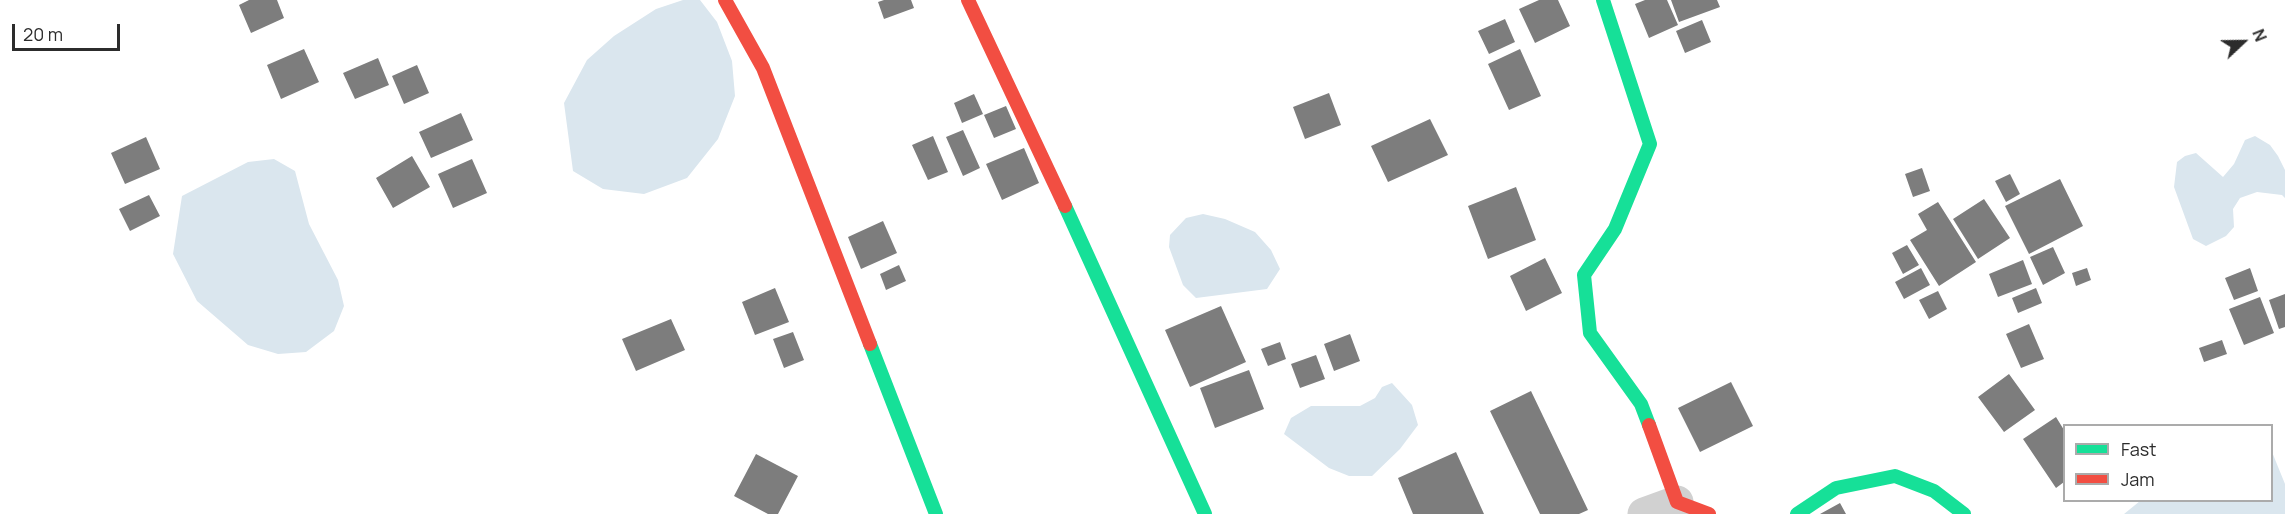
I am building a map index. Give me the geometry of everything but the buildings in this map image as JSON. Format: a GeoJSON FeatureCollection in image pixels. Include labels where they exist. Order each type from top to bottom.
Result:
{"type":"FeatureCollection","features":[{"type":"Feature","properties":{"kind":"street"},"geometry":{"type":"LineString","coordinates":[[724,0],[763,68],[936,514]]}},
{"type":"Feature","properties":{"kind":"street"},"geometry":{"type":"LineString","coordinates":[[968,0],[1205,514]]}},
{"type":"Feature","properties":{"kind":"street"},"geometry":{"type":"LineString","coordinates":[[1603,0],[1650,144],[1615,229],[1584,275],[1590,333],[1641,404],[1677,502]]}},
{"type":"Feature","properties":{"kind":"street"},"geometry":{"type":"LineString","coordinates":[[1797,514],[1836,488],[1895,476],[1934,491],[1964,514]]}},
{"type":"Feature","properties":{"kind":"street"},"geometry":{"type":"LineString","coordinates":[[1644,514],[1677,502],[1709,514]]}},
{"type":"Feature","properties":{"kind":"shaded area"},"geometry":{"type":"Polygon","coordinates":[[[683,0],[700,0],[717,22],[732,61],[735,96],[718,139],[687,178],[644,194],[603,189],[573,171],[564,103],[587,60],[614,36],[656,9],[683,0]]]}},
{"type":"Feature","properties":{"kind":"shaded area"},"geometry":{"type":"Polygon","coordinates":[[[2255,136],[2270,145],[2285,170],[2285,198],[2282,195],[2257,192],[2240,198],[2233,209],[2234,227],[2226,236],[2206,246],[2193,239],[2174,187],[2177,162],[2185,156],[2196,153],[2223,177],[2234,164],[2245,140],[2255,136]]]}},
{"type":"Feature","properties":{"kind":"shaded area"},"geometry":{"type":"Polygon","coordinates":[[[274,159],[295,171],[309,224],[338,280],[344,306],[334,331],[306,352],[278,354],[248,345],[197,301],[173,254],[182,196],[248,162],[274,159]]]}},
{"type":"Feature","properties":{"kind":"shaded area"},"geometry":{"type":"Polygon","coordinates":[[[1203,214],[1225,219],[1255,232],[1271,250],[1280,269],[1267,289],[1196,298],[1183,285],[1169,247],[1170,235],[1186,218],[1203,214]]]}},
{"type":"Feature","properties":{"kind":"shaded area"},"geometry":{"type":"Polygon","coordinates":[[[1392,383],[1412,405],[1418,425],[1400,449],[1372,476],[1349,476],[1329,468],[1284,434],[1291,418],[1311,406],[1360,406],[1375,398],[1382,387],[1392,383]]]}},
{"type":"Feature","properties":{"kind":"shaded area"},"geometry":{"type":"Polygon","coordinates":[[[2273,454],[2285,484],[2285,514],[2124,514],[2139,502],[2273,502],[2273,454]]]}},
{"type":"Feature","properties":{"kind":"traffic: fast"},"geometry":{"type":"LineString","coordinates":[[1603,0],[1650,144],[1615,229],[1584,275],[1590,333],[1641,404],[1649,425]]}},
{"type":"Feature","properties":{"kind":"traffic: fast"},"geometry":{"type":"LineString","coordinates":[[1065,206],[1205,514]]}},
{"type":"Feature","properties":{"kind":"traffic: fast"},"geometry":{"type":"LineString","coordinates":[[870,344],[936,514]]}},
{"type":"Feature","properties":{"kind":"traffic: fast"},"geometry":{"type":"LineString","coordinates":[[1797,514],[1836,488],[1895,476],[1934,491],[1964,514]]}},
{"type":"Feature","properties":{"kind":"traffic: jam"},"geometry":{"type":"LineString","coordinates":[[725,0],[763,68],[870,344]]}},
{"type":"Feature","properties":{"kind":"traffic: jam"},"geometry":{"type":"LineString","coordinates":[[968,0],[1065,206]]}},
{"type":"Feature","properties":{"kind":"traffic: jam"},"geometry":{"type":"LineString","coordinates":[[1649,425],[1677,502],[1709,514]]}}]}
